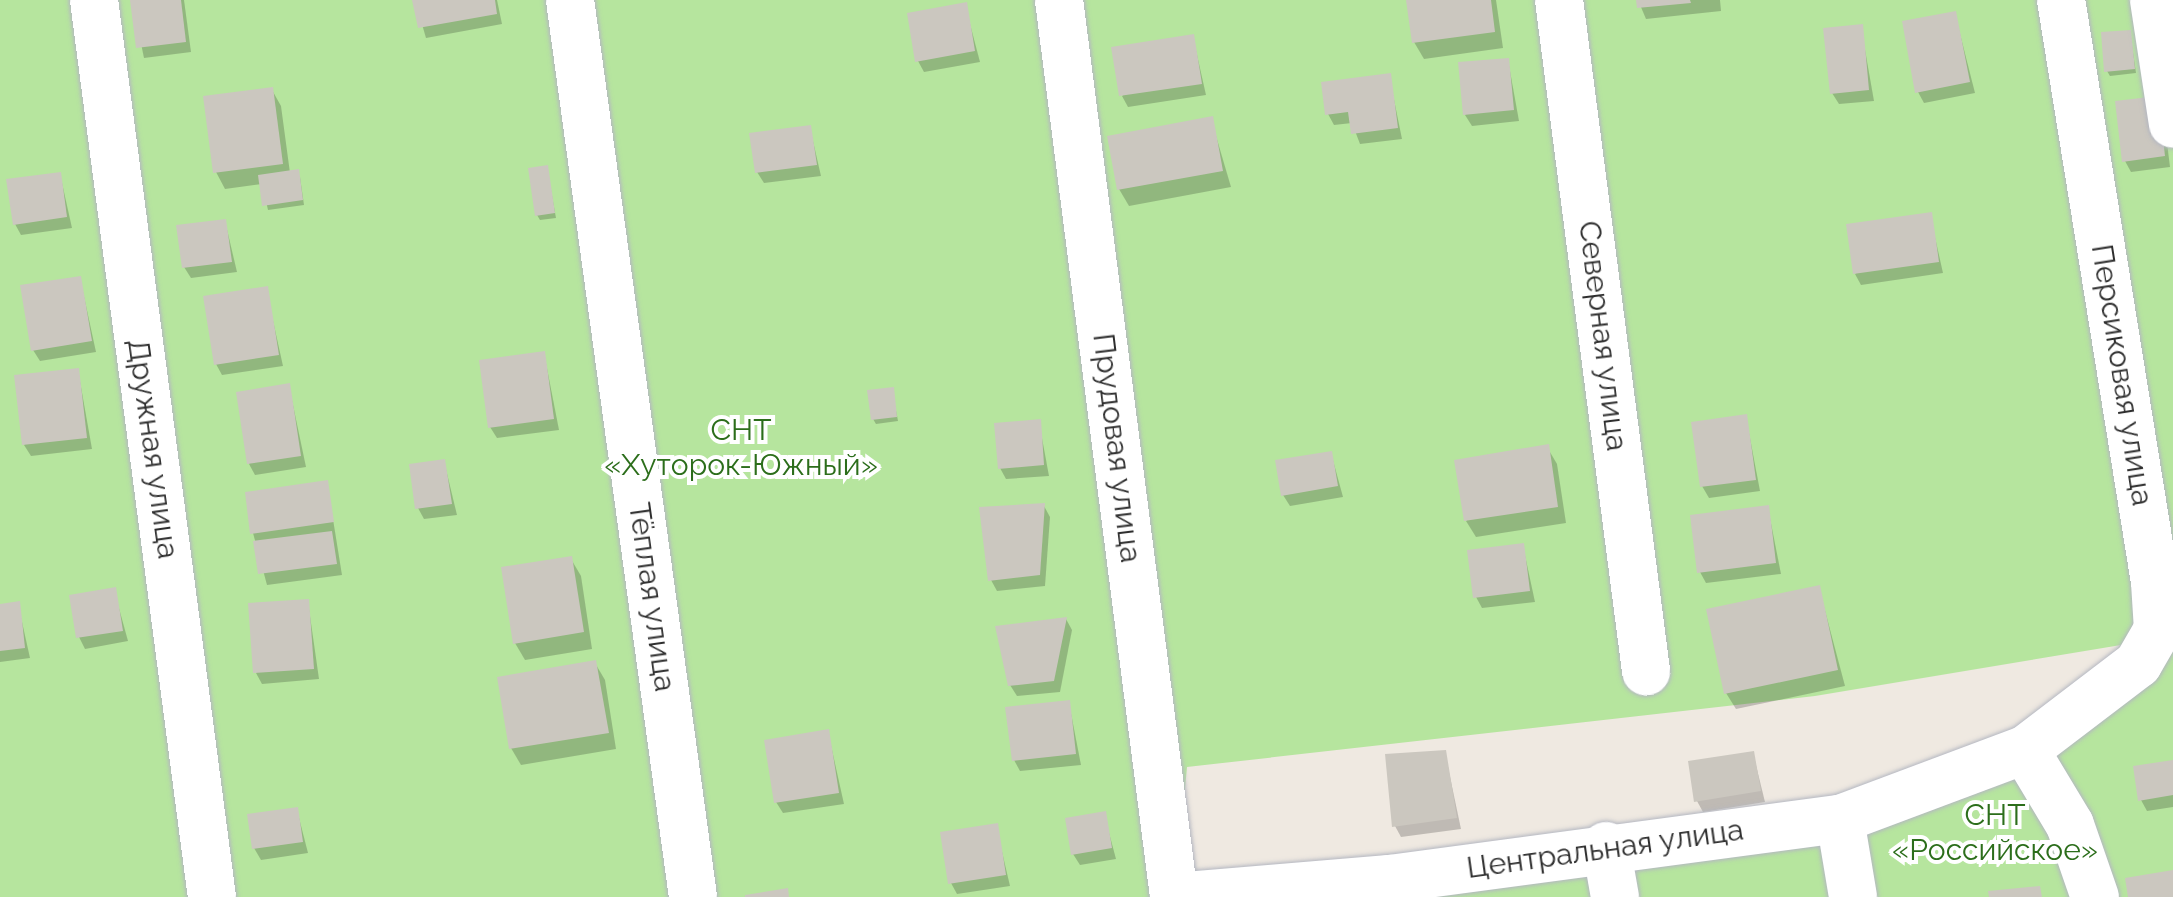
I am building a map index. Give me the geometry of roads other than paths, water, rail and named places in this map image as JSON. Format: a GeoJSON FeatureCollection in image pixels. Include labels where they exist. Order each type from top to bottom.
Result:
{"type":"FeatureCollection","features":[{"type":"Feature","properties":{"kind":"street","name":"Дружная улица"},"geometry":{"type":"LineString","coordinates":[[94,0],[212,897]]}},
{"type":"Feature","properties":{"kind":"street","name":"Тёплая улица"},"geometry":{"type":"LineString","coordinates":[[570,0],[693,897]]}},
{"type":"Feature","properties":{"kind":"street","name":"Прудовая улица"},"geometry":{"type":"LineString","coordinates":[[1059,0],[1174,897]]}},
{"type":"Feature","properties":{"kind":"street","name":"Северная улица"},"geometry":{"type":"LineString","coordinates":[[1559,0],[1646,671]]}},
{"type":"Feature","properties":{"kind":"street","name":"Персиковая улица"},"geometry":{"type":"LineString","coordinates":[[2024,750],[2138,664],[2158,630],[2061,0]]}},
{"type":"Feature","properties":{"kind":"street"},"geometry":{"type":"LineString","coordinates":[[2154,0],[2173,124]]}},
{"type":"Feature","properties":{"kind":"street","name":"Центральная улица"},"geometry":{"type":"LineString","coordinates":[[1174,897],[1391,888],[1606,846],[1840,819],[2024,750]]}},
{"type":"Feature","properties":{"kind":"street"},"geometry":{"type":"LineString","coordinates":[[2024,750],[2070,825],[2095,897]]}},
{"type":"Feature","properties":{"kind":"street"},"geometry":{"type":"LineString","coordinates":[[1840,819],[1852,897]]}},
{"type":"Feature","properties":{"kind":"street"},"geometry":{"type":"LineString","coordinates":[[1606,846],[1614,897]]}},
{"type":"Feature","properties":{"kind":"park label","name":"СНТ «Хуторок-Южный»"},"geometry":{"type":"Point","coordinates":[741,447]}},
{"type":"Feature","properties":{"kind":"park label","name":"СНТ «Российское»"},"geometry":{"type":"Point","coordinates":[1995,832]}}]}
